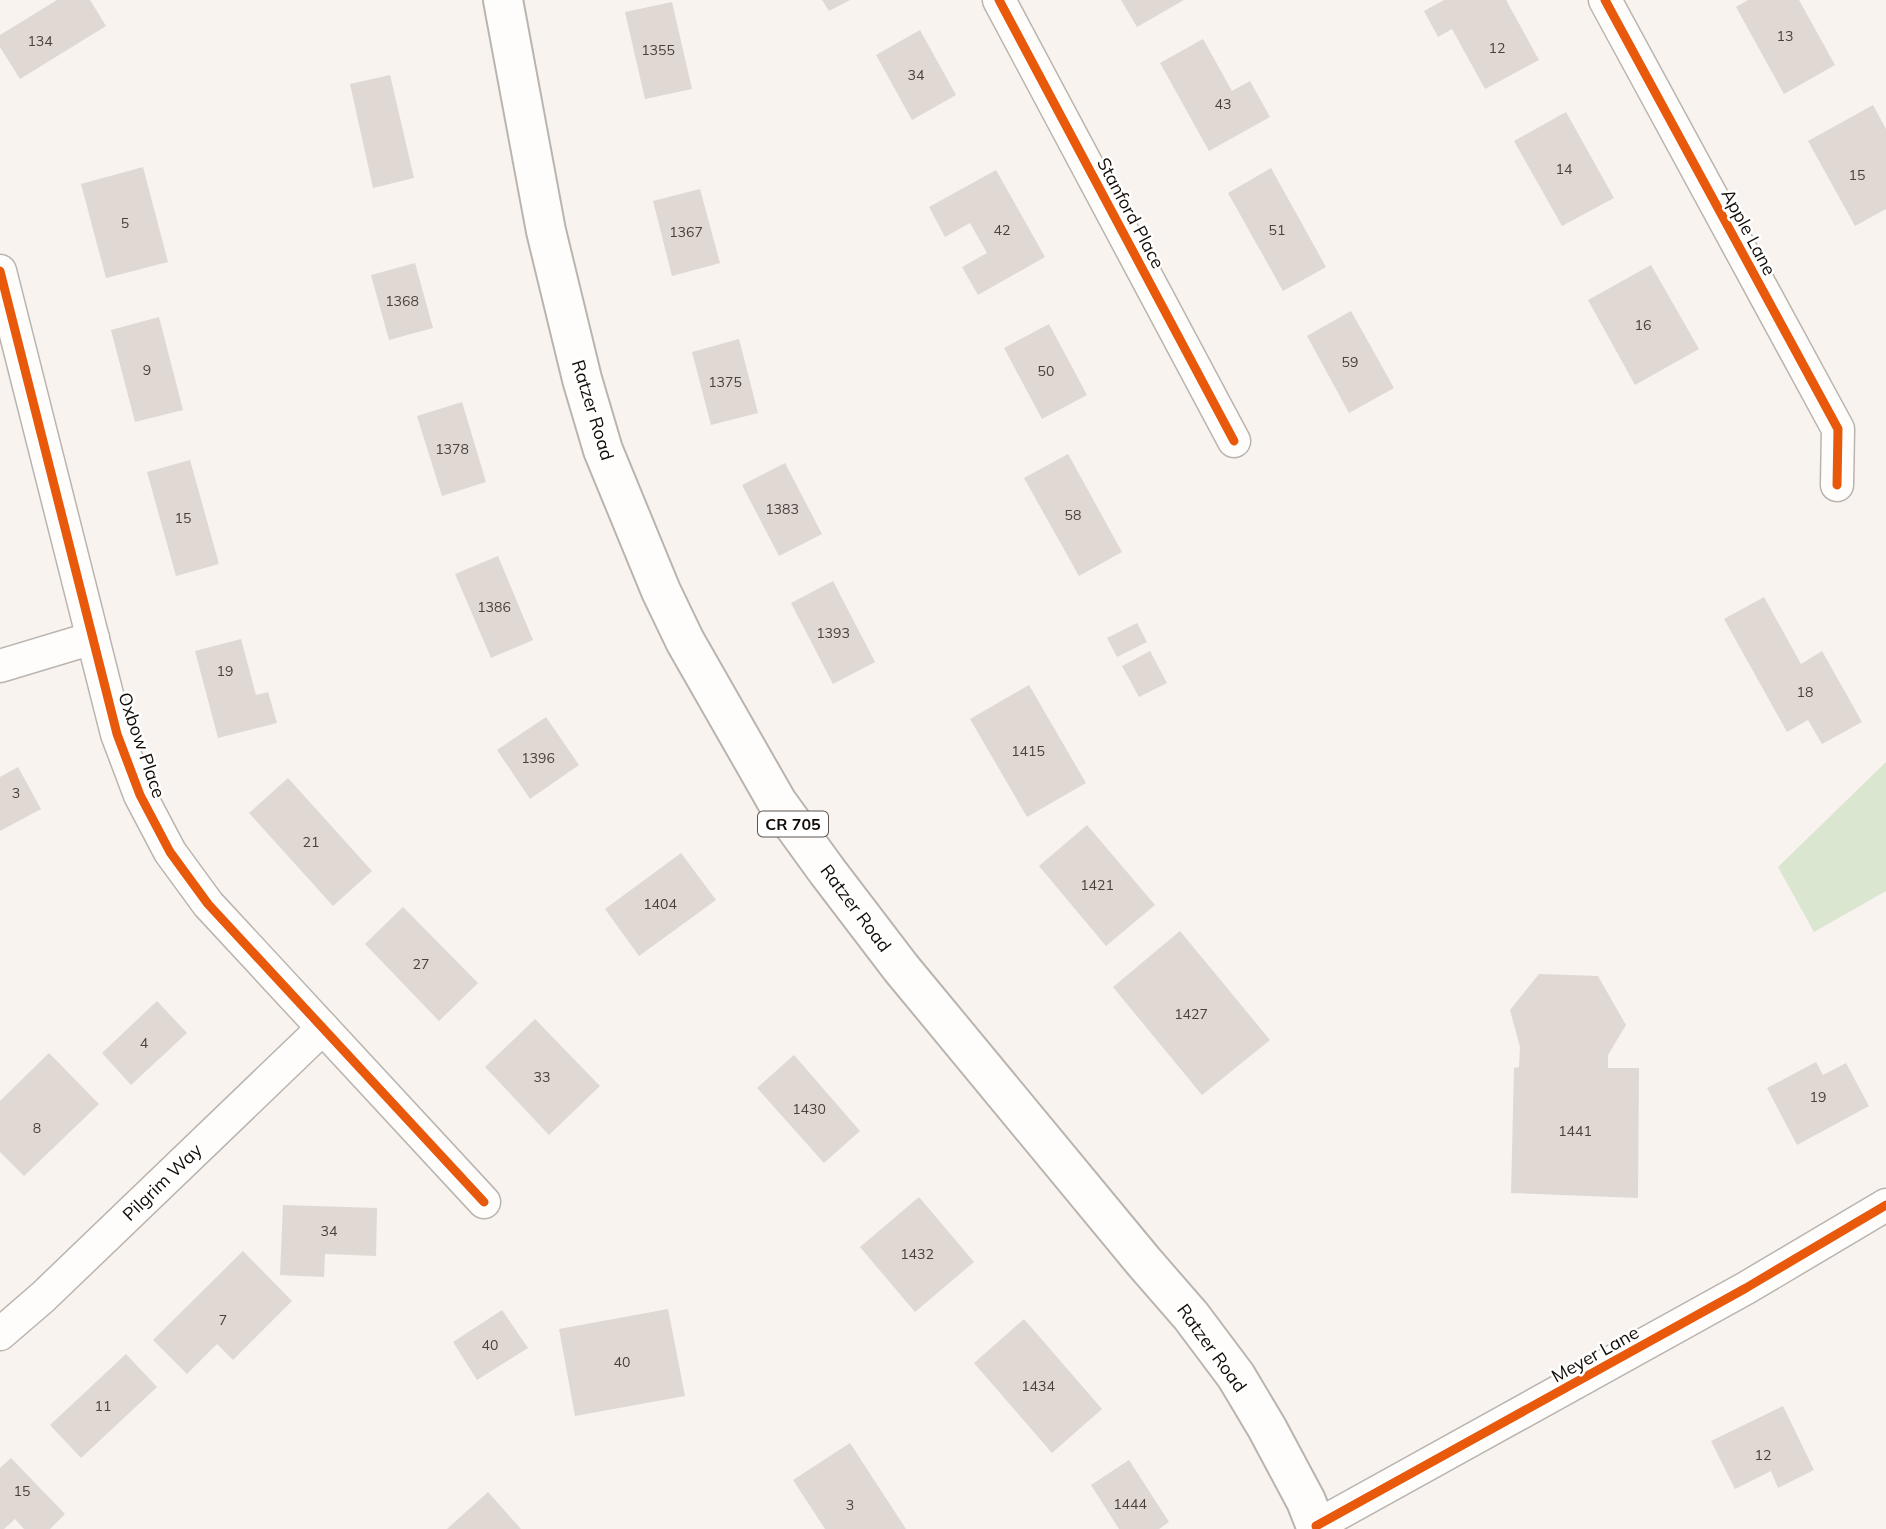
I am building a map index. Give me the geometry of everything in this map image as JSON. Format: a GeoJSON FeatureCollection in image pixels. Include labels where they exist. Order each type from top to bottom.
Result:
{"type":"FeatureCollection","features":[{"type":"Feature","properties":{"kind":"main road","name":"Ratzer Road"},"geometry":{"type":"LineString","coordinates":[[503,0],[546,230],[582,379],[603,450],[661,592],[685,641],[777,802],[827,871],[901,968],[1143,1262],[1191,1316],[1236,1376],[1267,1428],[1317,1527]]}},
{"type":"Feature","properties":{"kind":"street","name":"Stanford Place"},"geometry":{"type":"LineString","coordinates":[[999,0],[1234,441]]}},
{"type":"Feature","properties":{"kind":"street","name":"Apple Lane"},"geometry":{"type":"LineString","coordinates":[[1605,0],[1838,429],[1837,485]]}},
{"type":"Feature","properties":{"kind":"street","name":"Oxbow Place"},"geometry":{"type":"LineString","coordinates":[[0,271],[117,734],[140,795],[170,852],[208,904],[484,1202]]}},
{"type":"Feature","properties":{"kind":"street"},"geometry":{"type":"LineString","coordinates":[[0,666],[93,638]]}},
{"type":"Feature","properties":{"kind":"street","name":"Pilgrim Way"},"geometry":{"type":"LineString","coordinates":[[0,1334],[43,1297],[323,1028]]}},
{"type":"Feature","properties":{"kind":"street","name":"Meyer Lane"},"geometry":{"type":"LineString","coordinates":[[1317,1527],[1746,1288],[1886,1205]]}},
{"type":"Feature","properties":{"kind":"green space"},"geometry":{"type":"Polygon","coordinates":[[[1886,762],[1886,891],[1814,932],[1778,867],[1886,762]]]}},
{"type":"Feature","properties":{"kind":"building"},"geometry":{"type":"Polygon","coordinates":[[[57,0],[90,0],[106,26],[20,79],[0,47],[0,35],[57,0]]]}},
{"type":"Feature","properties":{"kind":"building"},"geometry":{"type":"Polygon","coordinates":[[[822,0],[850,0],[829,11],[822,0]]]}},
{"type":"Feature","properties":{"kind":"building"},"geometry":{"type":"Polygon","coordinates":[[[1121,0],[1184,0],[1137,27],[1121,0]]]}},
{"type":"Feature","properties":{"kind":"building"},"geometry":{"type":"Polygon","coordinates":[[[1444,0],[1506,0],[1539,60],[1485,89],[1452,29],[1438,37],[1424,11],[1444,0]]]}},
{"type":"Feature","properties":{"kind":"building"},"geometry":{"type":"Polygon","coordinates":[[[1748,0],[1799,0],[1835,65],[1784,94],[1736,7],[1748,0]]]}},
{"type":"Feature","properties":{"kind":"building"},"geometry":{"type":"Polygon","coordinates":[[[672,2],[692,89],[645,99],[625,12],[672,2]]]}},
{"type":"Feature","properties":{"kind":"building"},"geometry":{"type":"Polygon","coordinates":[[[920,30],[956,95],[912,120],[876,55],[920,30]]]}},
{"type":"Feature","properties":{"kind":"building"},"geometry":{"type":"Polygon","coordinates":[[[1203,39],[1232,91],[1250,81],[1270,117],[1209,151],[1160,63],[1203,39]]]}},
{"type":"Feature","properties":{"kind":"building"},"geometry":{"type":"Polygon","coordinates":[[[390,75],[414,178],[373,188],[350,84],[390,75]]]}},
{"type":"Feature","properties":{"kind":"building"},"geometry":{"type":"Polygon","coordinates":[[[1873,105],[1886,129],[1886,209],[1855,226],[1808,141],[1873,105]]]}},
{"type":"Feature","properties":{"kind":"building"},"geometry":{"type":"Polygon","coordinates":[[[1566,112],[1614,198],[1562,226],[1514,141],[1566,112]]]}},
{"type":"Feature","properties":{"kind":"building"},"geometry":{"type":"Polygon","coordinates":[[[143,167],[168,262],[106,278],[81,184],[143,167]]]}},
{"type":"Feature","properties":{"kind":"building"},"geometry":{"type":"Polygon","coordinates":[[[1271,168],[1326,267],[1283,291],[1228,193],[1271,168]]]}},
{"type":"Feature","properties":{"kind":"building"},"geometry":{"type":"Polygon","coordinates":[[[996,170],[1045,257],[978,295],[962,267],[987,253],[970,223],[945,237],[929,207],[996,170]]]}},
{"type":"Feature","properties":{"kind":"building"},"geometry":{"type":"Polygon","coordinates":[[[700,189],[720,263],[672,276],[653,201],[700,189]]]}},
{"type":"Feature","properties":{"kind":"building"},"geometry":{"type":"Polygon","coordinates":[[[415,263],[433,328],[389,340],[371,275],[415,263]]]}},
{"type":"Feature","properties":{"kind":"building"},"geometry":{"type":"Polygon","coordinates":[[[1651,265],[1699,349],[1635,385],[1588,300],[1651,265]]]}},
{"type":"Feature","properties":{"kind":"building"},"geometry":{"type":"Polygon","coordinates":[[[1351,311],[1394,388],[1349,413],[1307,336],[1351,311]]]}},
{"type":"Feature","properties":{"kind":"building"},"geometry":{"type":"Polygon","coordinates":[[[159,317],[183,410],[135,422],[111,330],[159,317]]]}},
{"type":"Feature","properties":{"kind":"building"},"geometry":{"type":"Polygon","coordinates":[[[1049,324],[1087,395],[1042,419],[1004,348],[1049,324]]]}},
{"type":"Feature","properties":{"kind":"building"},"geometry":{"type":"Polygon","coordinates":[[[739,339],[758,413],[711,425],[692,352],[739,339]]]}},
{"type":"Feature","properties":{"kind":"building"},"geometry":{"type":"Polygon","coordinates":[[[462,402],[486,482],[442,496],[417,416],[462,402]]]}},
{"type":"Feature","properties":{"kind":"building"},"geometry":{"type":"Polygon","coordinates":[[[1068,454],[1122,552],[1079,576],[1024,478],[1068,454]]]}},
{"type":"Feature","properties":{"kind":"building"},"geometry":{"type":"Polygon","coordinates":[[[190,460],[219,564],[176,576],[147,472],[190,460]]]}},
{"type":"Feature","properties":{"kind":"building"},"geometry":{"type":"Polygon","coordinates":[[[785,463],[822,534],[779,556],[742,485],[785,463]]]}},
{"type":"Feature","properties":{"kind":"building"},"geometry":{"type":"Polygon","coordinates":[[[498,556],[533,640],[491,658],[455,574],[498,556]]]}},
{"type":"Feature","properties":{"kind":"building"},"geometry":{"type":"Polygon","coordinates":[[[833,581],[875,662],[833,684],[791,603],[833,581]]]}},
{"type":"Feature","properties":{"kind":"building"},"geometry":{"type":"Polygon","coordinates":[[[1764,597],[1801,664],[1822,651],[1862,722],[1822,744],[1808,720],[1787,732],[1724,619],[1764,597]]]}},
{"type":"Feature","properties":{"kind":"building"},"geometry":{"type":"Polygon","coordinates":[[[1137,623],[1147,642],[1117,657],[1107,638],[1137,623]]]}},
{"type":"Feature","properties":{"kind":"building"},"geometry":{"type":"Polygon","coordinates":[[[241,639],[256,695],[268,692],[277,723],[218,738],[195,651],[241,639]]]}},
{"type":"Feature","properties":{"kind":"building"},"geometry":{"type":"Polygon","coordinates":[[[1150,651],[1167,683],[1139,697],[1122,666],[1150,651]]]}},
{"type":"Feature","properties":{"kind":"building"},"geometry":{"type":"Polygon","coordinates":[[[1029,685],[1086,783],[1027,817],[970,719],[1029,685]]]}},
{"type":"Feature","properties":{"kind":"building"},"geometry":{"type":"Polygon","coordinates":[[[546,717],[579,765],[530,799],[497,750],[546,717]]]}},
{"type":"Feature","properties":{"kind":"building"},"geometry":{"type":"Polygon","coordinates":[[[18,767],[41,809],[0,831],[0,777],[18,767]]]}},
{"type":"Feature","properties":{"kind":"building"},"geometry":{"type":"Polygon","coordinates":[[[288,778],[372,871],[333,906],[249,813],[288,778]]]}},
{"type":"Feature","properties":{"kind":"building"},"geometry":{"type":"Polygon","coordinates":[[[1087,825],[1155,905],[1106,946],[1039,866],[1087,825]]]}},
{"type":"Feature","properties":{"kind":"building"},"geometry":{"type":"Polygon","coordinates":[[[681,853],[716,900],[639,956],[605,909],[681,853]]]}},
{"type":"Feature","properties":{"kind":"building"},"geometry":{"type":"Polygon","coordinates":[[[403,907],[478,983],[439,1021],[365,944],[403,907]]]}},
{"type":"Feature","properties":{"kind":"building"},"geometry":{"type":"Polygon","coordinates":[[[1180,931],[1270,1040],[1202,1095],[1113,987],[1180,931]]]}},
{"type":"Feature","properties":{"kind":"building"},"geometry":{"type":"Polygon","coordinates":[[[1539,974],[1598,976],[1626,1025],[1608,1055],[1608,1068],[1639,1068],[1638,1198],[1511,1193],[1514,1068],[1519,1067],[1520,1047],[1510,1010],[1539,974]]]}},
{"type":"Feature","properties":{"kind":"building"},"geometry":{"type":"Polygon","coordinates":[[[157,1001],[187,1033],[131,1085],[102,1053],[157,1001]]]}},
{"type":"Feature","properties":{"kind":"building"},"geometry":{"type":"Polygon","coordinates":[[[535,1019],[600,1086],[549,1135],[485,1067],[535,1019]]]}},
{"type":"Feature","properties":{"kind":"building"},"geometry":{"type":"Polygon","coordinates":[[[49,1053],[99,1104],[24,1176],[0,1152],[0,1101],[49,1053]]]}},
{"type":"Feature","properties":{"kind":"building"},"geometry":{"type":"Polygon","coordinates":[[[794,1055],[860,1131],[824,1163],[757,1088],[794,1055]]]}},
{"type":"Feature","properties":{"kind":"building"},"geometry":{"type":"Polygon","coordinates":[[[1816,1062],[1823,1075],[1846,1063],[1869,1106],[1797,1145],[1767,1088],[1816,1062]]]}},
{"type":"Feature","properties":{"kind":"building"},"geometry":{"type":"Polygon","coordinates":[[[919,1197],[974,1262],[915,1312],[860,1247],[919,1197]]]}},
{"type":"Feature","properties":{"kind":"building"},"geometry":{"type":"Polygon","coordinates":[[[283,1205],[377,1208],[376,1256],[325,1254],[324,1277],[280,1275],[283,1205]]]}},
{"type":"Feature","properties":{"kind":"building"},"geometry":{"type":"Polygon","coordinates":[[[243,1251],[292,1301],[233,1360],[217,1344],[187,1374],[153,1340],[243,1251]]]}},
{"type":"Feature","properties":{"kind":"building"},"geometry":{"type":"Polygon","coordinates":[[[668,1309],[685,1396],[575,1416],[559,1329],[668,1309]]]}},
{"type":"Feature","properties":{"kind":"building"},"geometry":{"type":"Polygon","coordinates":[[[502,1310],[528,1348],[477,1380],[453,1342],[502,1310]]]}},
{"type":"Feature","properties":{"kind":"building"},"geometry":{"type":"Polygon","coordinates":[[[1024,1319],[1102,1409],[1052,1453],[974,1363],[1024,1319]]]}},
{"type":"Feature","properties":{"kind":"building"},"geometry":{"type":"Polygon","coordinates":[[[126,1354],[157,1387],[81,1458],[50,1425],[126,1354]]]}},
{"type":"Feature","properties":{"kind":"building"},"geometry":{"type":"Polygon","coordinates":[[[1783,1406],[1814,1470],[1778,1488],[1771,1471],[1735,1489],[1711,1441],[1783,1406]]]}},
{"type":"Feature","properties":{"kind":"building"},"geometry":{"type":"Polygon","coordinates":[[[850,1443],[906,1529],[825,1529],[793,1480],[850,1443]]]}},
{"type":"Feature","properties":{"kind":"building"},"geometry":{"type":"Polygon","coordinates":[[[11,1458],[65,1514],[50,1529],[24,1529],[15,1519],[4,1529],[0,1529],[0,1468],[11,1458]]]}},
{"type":"Feature","properties":{"kind":"building"},"geometry":{"type":"Polygon","coordinates":[[[1129,1460],[1169,1522],[1159,1529],[1119,1529],[1091,1485],[1129,1460]]]}},
{"type":"Feature","properties":{"kind":"building"},"geometry":{"type":"Polygon","coordinates":[[[488,1492],[521,1529],[447,1529],[488,1492]]]}},
{"type":"Feature","properties":{"kind":"cycle path"},"geometry":{"type":"LineString","coordinates":[[999,0],[1234,441]]}},
{"type":"Feature","properties":{"kind":"cycle path"},"geometry":{"type":"LineString","coordinates":[[1605,0],[1838,429],[1837,485]]}},
{"type":"Feature","properties":{"kind":"cycle path"},"geometry":{"type":"LineString","coordinates":[[0,271],[117,734],[140,795],[170,852],[208,904],[484,1202]]}},
{"type":"Feature","properties":{"kind":"cycle path"},"geometry":{"type":"LineString","coordinates":[[1316,1526],[1746,1288],[1886,1205]]}}]}
